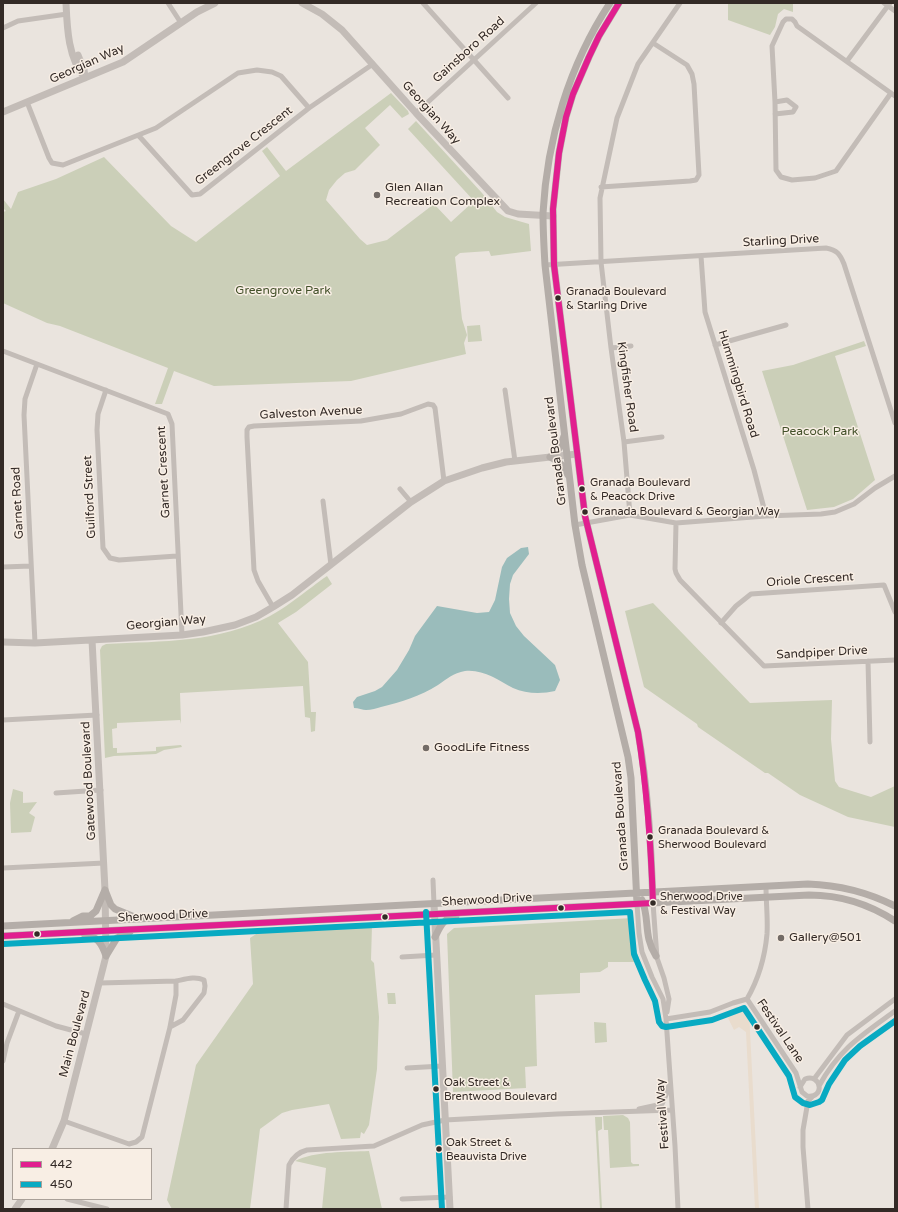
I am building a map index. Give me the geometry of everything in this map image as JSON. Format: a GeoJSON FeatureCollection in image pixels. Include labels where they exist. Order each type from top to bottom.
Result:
{"type":"FeatureCollection","features":[{"type":"Feature","properties":{"kind":"main road","name":"Granada Boulevard"},"geometry":{"type":"LineString","coordinates":[[610,3],[588,40],[573,74],[560,111],[552,143],[543,216],[545,266],[575,525],[582,565],[628,757],[631,778],[637,894],[649,941],[656,956]]}},
{"type":"Feature","properties":{"kind":"main road","name":"Granada Boulevard"},"geometry":{"type":"LineString","coordinates":[[619,3],[599,36],[581,74],[566,117],[559,154],[553,216],[554,265],[587,523],[641,749],[645,777],[653,903]]}},
{"type":"Feature","properties":{"kind":"main road"},"geometry":{"type":"LineString","coordinates":[[550,458],[560,447],[565,432]]}},
{"type":"Feature","properties":{"kind":"main road"},"geometry":{"type":"LineString","coordinates":[[550,458],[558,461],[562,465],[570,480]]}},
{"type":"Feature","properties":{"kind":"main road","name":"Sherwood Drive"},"geometry":{"type":"LineString","coordinates":[[3,926],[814,884],[843,887],[866,893],[895,906]]}},
{"type":"Feature","properties":{"kind":"main road"},"geometry":{"type":"LineString","coordinates":[[106,890],[111,905],[115,909],[139,919]]}},
{"type":"Feature","properties":{"kind":"main road"},"geometry":{"type":"LineString","coordinates":[[68,923],[83,916],[90,916],[96,911],[106,890]]}},
{"type":"Feature","properties":{"kind":"main road","name":"Sherwood Drive"},"geometry":{"type":"LineString","coordinates":[[3,936],[809,895],[838,897],[868,906],[895,921]]}},
{"type":"Feature","properties":{"kind":"main road"},"geometry":{"type":"LineString","coordinates":[[435,937],[444,921],[462,912]]}},
{"type":"Feature","properties":{"kind":"main road"},"geometry":{"type":"LineString","coordinates":[[106,956],[114,942],[119,937],[127,933],[144,929]]}},
{"type":"Feature","properties":{"kind":"main road"},"geometry":{"type":"LineString","coordinates":[[76,932],[92,935],[97,938],[103,946],[106,956]]}},
{"type":"Feature","properties":{"kind":"street"},"geometry":{"type":"LineString","coordinates":[[66,3],[72,50],[79,72],[85,78]]}},
{"type":"Feature","properties":{"kind":"street"},"geometry":{"type":"LineString","coordinates":[[168,3],[180,23]]}},
{"type":"Feature","properties":{"kind":"street","name":"Georgian Way"},"geometry":{"type":"LineString","coordinates":[[3,112],[123,62],[197,12],[215,3]]}},
{"type":"Feature","properties":{"kind":"street"},"geometry":{"type":"LineString","coordinates":[[423,3],[508,98]]}},
{"type":"Feature","properties":{"kind":"street","name":"Gainsboro Road"},"geometry":{"type":"LineString","coordinates":[[416,113],[536,3]]}},
{"type":"Feature","properties":{"kind":"street","name":"Kingfisher Road"},"geometry":{"type":"LineString","coordinates":[[630,514],[624,442],[601,262],[601,187],[617,118],[638,64],[680,3]]}},
{"type":"Feature","properties":{"kind":"street","name":"Georgian Way"},"geometry":{"type":"LineString","coordinates":[[307,4],[332,21],[508,211],[518,214],[553,216]]}},
{"type":"Feature","properties":{"kind":"street"},"geometry":{"type":"LineString","coordinates":[[846,61],[887,4],[895,11]]}},
{"type":"Feature","properties":{"kind":"street"},"geometry":{"type":"LineString","coordinates":[[3,28],[18,21],[67,14]]}},
{"type":"Feature","properties":{"kind":"street"},"geometry":{"type":"LineString","coordinates":[[786,19],[792,19],[797,26],[893,94],[836,171],[815,178],[792,180],[781,177],[776,170],[772,46],[783,22],[786,19]]}},
{"type":"Feature","properties":{"kind":"street"},"geometry":{"type":"LineString","coordinates":[[601,187],[690,181],[696,180],[699,175],[694,84],[692,74],[688,65],[653,43]]}},
{"type":"Feature","properties":{"kind":"street","name":"Greengrove Crescent"},"geometry":{"type":"LineString","coordinates":[[139,136],[192,195],[200,194],[309,108],[373,64]]}},
{"type":"Feature","properties":{"kind":"street"},"geometry":{"type":"LineString","coordinates":[[27,102],[49,158],[52,163],[58,165],[62,165],[139,136],[156,128],[238,72],[248,70],[272,72],[281,76],[309,108]]}},
{"type":"Feature","properties":{"kind":"street"},"geometry":{"type":"LineString","coordinates":[[775,102],[787,100],[796,107],[793,112],[775,114]]}},
{"type":"Feature","properties":{"kind":"street","name":"Starling Drive"},"geometry":{"type":"LineString","coordinates":[[545,266],[826,248],[836,251],[841,256],[844,264],[895,423]]}},
{"type":"Feature","properties":{"kind":"street","name":"Hummingbird Road"},"geometry":{"type":"LineString","coordinates":[[701,256],[705,312],[754,470],[766,516]]}},
{"type":"Feature","properties":{"kind":"street"},"geometry":{"type":"LineString","coordinates":[[715,346],[786,326]]}},
{"type":"Feature","properties":{"kind":"street"},"geometry":{"type":"LineString","coordinates":[[611,348],[631,346]]}},
{"type":"Feature","properties":{"kind":"street","name":"Garnet Crescent"},"geometry":{"type":"LineString","coordinates":[[3,351],[168,414],[171,419],[182,635]]}},
{"type":"Feature","properties":{"kind":"street","name":"Garnet Road"},"geometry":{"type":"LineString","coordinates":[[35,643],[24,411],[25,399],[38,364]]}},
{"type":"Feature","properties":{"kind":"street","name":"Guilford Street"},"geometry":{"type":"LineString","coordinates":[[106,390],[98,414],[97,430],[103,548],[110,558],[120,560],[177,556]]}},
{"type":"Feature","properties":{"kind":"street"},"geometry":{"type":"LineString","coordinates":[[505,390],[515,461]]}},
{"type":"Feature","properties":{"kind":"street","name":"Galveston Avenue"},"geometry":{"type":"LineString","coordinates":[[273,608],[258,581],[254,570],[247,437],[247,430],[249,428],[254,426],[361,421],[401,414],[428,404],[433,405],[436,408],[444,481]]}},
{"type":"Feature","properties":{"kind":"street"},"geometry":{"type":"LineString","coordinates":[[624,442],[662,437]]}},
{"type":"Feature","properties":{"kind":"street","name":"Georgian Way"},"geometry":{"type":"LineString","coordinates":[[3,642],[35,643],[182,635],[203,632],[256,617],[292,595],[411,502],[444,481],[482,468],[515,461],[577,454]]}},
{"type":"Feature","properties":{"kind":"street"},"geometry":{"type":"LineString","coordinates":[[575,525],[630,514],[676,523],[835,512],[854,504],[875,488],[895,476]]}},
{"type":"Feature","properties":{"kind":"street"},"geometry":{"type":"LineString","coordinates":[[400,489],[411,502]]}},
{"type":"Feature","properties":{"kind":"street"},"geometry":{"type":"LineString","coordinates":[[323,501],[331,565]]}},
{"type":"Feature","properties":{"kind":"street","name":"Sandpiper Drive"},"geometry":{"type":"LineString","coordinates":[[676,523],[676,573],[680,580],[764,666],[895,660]]}},
{"type":"Feature","properties":{"kind":"street"},"geometry":{"type":"LineString","coordinates":[[3,567],[31,566]]}},
{"type":"Feature","properties":{"kind":"street","name":"Oriole Crescent"},"geometry":{"type":"LineString","coordinates":[[721,623],[736,606],[751,594],[884,585],[895,612]]}},
{"type":"Feature","properties":{"kind":"street","name":"Gatewood Boulevard"},"geometry":{"type":"LineString","coordinates":[[92,640],[106,890],[106,921]]}},
{"type":"Feature","properties":{"kind":"street"},"geometry":{"type":"LineString","coordinates":[[868,661],[870,742]]}},
{"type":"Feature","properties":{"kind":"street"},"geometry":{"type":"LineString","coordinates":[[3,720],[97,715]]}},
{"type":"Feature","properties":{"kind":"street"},"geometry":{"type":"LineString","coordinates":[[56,792],[101,790]]}},
{"type":"Feature","properties":{"kind":"street"},"geometry":{"type":"LineString","coordinates":[[3,868],[104,863]]}},
{"type":"Feature","properties":{"kind":"street"},"geometry":{"type":"LineString","coordinates":[[433,880],[450,1209]]}},
{"type":"Feature","properties":{"kind":"street"},"geometry":{"type":"LineString","coordinates":[[666,1019],[710,1012],[747,999],[752,990],[762,961],[767,933],[766,887]]}},
{"type":"Feature","properties":{"kind":"street","name":"Festival Way"},"geometry":{"type":"LineString","coordinates":[[653,903],[656,956],[668,999],[666,1019]]}},
{"type":"Feature","properties":{"kind":"street","name":"Festival Way"},"geometry":{"type":"LineString","coordinates":[[640,904],[639,933],[642,952],[663,999],[666,1019],[678,1209]]}},
{"type":"Feature","properties":{"kind":"street","name":"Main Boulevard"},"geometry":{"type":"LineString","coordinates":[[52,1148],[64,1121],[100,983],[106,956],[106,921]]}},
{"type":"Feature","properties":{"kind":"street"},"geometry":{"type":"LineString","coordinates":[[402,957],[436,955]]}},
{"type":"Feature","properties":{"kind":"street"},"geometry":{"type":"LineString","coordinates":[[100,983],[176,981],[195,978],[204,980],[204,993],[182,1020],[170,1026]]}},
{"type":"Feature","properties":{"kind":"street"},"geometry":{"type":"LineString","coordinates":[[64,1121],[129,1144],[136,1142],[142,1137],[170,1026],[176,995],[176,981]]}},
{"type":"Feature","properties":{"kind":"street","name":"Festival Lane"},"geometry":{"type":"LineString","coordinates":[[747,999],[796,1073],[800,1087]]}},
{"type":"Feature","properties":{"kind":"street"},"geometry":{"type":"LineString","coordinates":[[814,1079],[848,1035],[895,999]]}},
{"type":"Feature","properties":{"kind":"street"},"geometry":{"type":"LineString","coordinates":[[3,1004],[56,1026],[86,1034]]}},
{"type":"Feature","properties":{"kind":"street"},"geometry":{"type":"LineString","coordinates":[[3,1061],[7,1043],[19,1011]]}},
{"type":"Feature","properties":{"kind":"street"},"geometry":{"type":"LineString","coordinates":[[808,1209],[803,1130],[808,1101],[818,1092],[819,1086],[839,1055],[855,1040],[895,1011]]}},
{"type":"Feature","properties":{"kind":"street"},"geometry":{"type":"LineString","coordinates":[[407,1068],[442,1066]]}},
{"type":"Feature","properties":{"kind":"street","name":"Festival Lane"},"geometry":{"type":"LineString","coordinates":[[796,1073],[808,1078]]}},
{"type":"Feature","properties":{"kind":"street"},"geometry":{"type":"LineString","coordinates":[[632,1111],[662,1104],[666,1095],[670,1075]]}},
{"type":"Feature","properties":{"kind":"street"},"geometry":{"type":"LineString","coordinates":[[813,1096],[804,1095],[800,1087],[803,1081],[808,1078],[814,1079],[819,1086]]}},
{"type":"Feature","properties":{"kind":"street"},"geometry":{"type":"LineString","coordinates":[[286,1209],[289,1165],[294,1157],[302,1151],[312,1149],[374,1146],[422,1125],[445,1120],[538,1114],[632,1111],[651,1112],[672,1110]]}},
{"type":"Feature","properties":{"kind":"street"},"geometry":{"type":"LineString","coordinates":[[402,1199],[450,1197]]}},
{"type":"Feature","properties":{"kind":"street"},"geometry":{"type":"LineString","coordinates":[[15,1209],[21,1200]]}},
{"type":"Feature","properties":{"kind":"street"},"geometry":{"type":"LineString","coordinates":[[71,1200],[107,1209]]}},
{"type":"Feature","properties":{"kind":"green space"},"geometry":{"type":"Polygon","coordinates":[[[728,3],[793,3],[793,12],[784,9],[778,14],[775,27],[770,35],[728,20],[728,3]]]}},
{"type":"Feature","properties":{"kind":"green space","name":"Greengrove Park"},"geometry":{"type":"Polygon","coordinates":[[[391,93],[409,114],[402,118],[390,105],[365,128],[380,145],[355,170],[345,173],[337,180],[329,190],[326,200],[360,239],[367,245],[387,240],[434,204],[451,222],[474,201],[408,129],[416,121],[482,193],[497,212],[505,217],[529,224],[531,251],[491,256],[489,251],[460,253],[455,257],[462,319],[467,335],[464,343],[466,354],[351,381],[214,386],[174,371],[162,404],[155,404],[168,368],[60,326],[47,323],[3,303],[3,212],[6,211],[3,208],[3,199],[11,209],[18,192],[56,179],[104,157],[171,226],[196,242],[280,176],[262,151],[267,147],[286,171],[391,93]]]}},
{"type":"Feature","properties":{"kind":"green space"},"geometry":{"type":"Polygon","coordinates":[[[480,325],[482,341],[468,342],[467,326],[480,325]]]}},
{"type":"Feature","properties":{"kind":"green space","name":"Peacock Park"},"geometry":{"type":"Polygon","coordinates":[[[864,341],[866,346],[835,356],[875,480],[853,499],[834,507],[807,510],[762,371],[793,365],[864,341]]]}},
{"type":"Feature","properties":{"kind":"green space"},"geometry":{"type":"Polygon","coordinates":[[[327,576],[332,584],[296,612],[278,623],[308,662],[311,712],[316,712],[315,731],[311,732],[310,718],[305,717],[303,686],[180,693],[181,724],[180,720],[117,723],[117,728],[112,729],[113,748],[117,748],[117,753],[156,751],[156,747],[181,745],[182,747],[164,750],[156,754],[114,756],[105,758],[100,650],[102,646],[106,644],[190,639],[210,636],[251,625],[276,613],[327,576]]]}},
{"type":"Feature","properties":{"kind":"green space"},"geometry":{"type":"Polygon","coordinates":[[[653,603],[750,703],[832,700],[831,739],[835,781],[839,787],[871,797],[895,786],[895,827],[848,817],[800,795],[698,727],[697,724],[644,687],[625,611],[653,603]]]}},
{"type":"Feature","properties":{"kind":"green space"},"geometry":{"type":"Polygon","coordinates":[[[13,789],[23,792],[23,803],[37,802],[29,813],[35,817],[31,832],[11,833],[10,803],[13,789]]]}},
{"type":"Feature","properties":{"kind":"green space"},"geometry":{"type":"Polygon","coordinates":[[[633,918],[634,943],[639,959],[635,962],[608,962],[608,967],[600,972],[580,973],[580,993],[535,995],[537,1066],[525,1067],[526,1088],[453,1092],[447,934],[454,928],[633,918]]]}},
{"type":"Feature","properties":{"kind":"green space"},"geometry":{"type":"Polygon","coordinates":[[[372,925],[371,960],[374,963],[379,1017],[377,1069],[369,1125],[364,1134],[361,1132],[360,1138],[341,1139],[329,1104],[282,1113],[260,1129],[250,1209],[172,1209],[167,1200],[196,1065],[253,984],[250,938],[264,929],[372,925]]]}},
{"type":"Feature","properties":{"kind":"green space"},"geometry":{"type":"Polygon","coordinates":[[[387,993],[395,993],[396,1004],[388,1004],[387,993]]]}},
{"type":"Feature","properties":{"kind":"green space"},"geometry":{"type":"Polygon","coordinates":[[[594,1022],[606,1023],[607,1042],[595,1043],[594,1022]]]}},
{"type":"Feature","properties":{"kind":"green space"},"geometry":{"type":"Polygon","coordinates":[[[623,1115],[628,1118],[630,1122],[631,1162],[633,1164],[639,1164],[639,1166],[610,1168],[608,1130],[604,1130],[603,1116],[623,1115]]]}},
{"type":"Feature","properties":{"kind":"green space"},"geometry":{"type":"Polygon","coordinates":[[[595,1117],[602,1117],[602,1129],[598,1131],[602,1209],[600,1209],[595,1117]]]}},
{"type":"Feature","properties":{"kind":"green space"},"geometry":{"type":"Polygon","coordinates":[[[369,1151],[382,1209],[322,1209],[326,1168],[295,1161],[312,1155],[369,1151]]]}},
{"type":"Feature","properties":{"kind":"shaded area"},"geometry":{"type":"Polygon","coordinates":[[[735,1007],[743,1007],[749,1011],[759,1209],[755,1209],[746,1032],[739,1027],[734,1030],[727,1016],[733,1013],[735,1007]]]}},
{"type":"Feature","properties":{"kind":"water"},"geometry":{"type":"Polygon","coordinates":[[[528,547],[529,554],[513,575],[510,584],[510,613],[516,626],[524,636],[555,665],[560,680],[555,691],[539,693],[523,691],[513,688],[484,673],[465,671],[447,678],[431,689],[404,701],[370,710],[354,708],[353,702],[357,697],[382,687],[397,670],[409,650],[415,636],[437,606],[477,613],[489,612],[495,600],[502,567],[507,558],[521,548],[528,547]]]}},
{"type":"Feature","properties":{"kind":"transit line","name":"442"},"geometry":{"type":"LineString","coordinates":[[3,936],[653,903],[648,818],[638,732],[585,516],[554,265],[553,209],[559,153],[566,117],[573,94],[589,57],[599,36],[619,3]]}},
{"type":"Feature","properties":{"kind":"transit line","name":"450"},"geometry":{"type":"LineString","coordinates":[[426,912],[442,1209]]}},
{"type":"Feature","properties":{"kind":"transit line","name":"450"},"geometry":{"type":"LineString","coordinates":[[3,944],[630,912],[634,954],[655,1001],[659,1022],[662,1026],[666,1027],[712,1020],[744,1008],[789,1076],[795,1097],[803,1103],[810,1105],[822,1100],[829,1084],[845,1060],[860,1046],[895,1021]]}},
{"type":"Feature","properties":{"kind":"place","name":"Glen Allan Recreation Complex"},"geometry":{"type":"Point","coordinates":[377,195]}},
{"type":"Feature","properties":{"kind":"place","name":"Granada Boulevard & Starling Drive"},"geometry":{"type":"Point","coordinates":[558,298]}},
{"type":"Feature","properties":{"kind":"place","name":"Granada Boulevard & Peacock Drive"},"geometry":{"type":"Point","coordinates":[582,489]}},
{"type":"Feature","properties":{"kind":"place","name":"Granada Boulevard & Georgian Way"},"geometry":{"type":"Point","coordinates":[585,512]}},
{"type":"Feature","properties":{"kind":"place","name":"GoodLife Fitness"},"geometry":{"type":"Point","coordinates":[426,748]}},
{"type":"Feature","properties":{"kind":"place","name":"Granada Boulevard & Sherwood Boulevard"},"geometry":{"type":"Point","coordinates":[650,837]}},
{"type":"Feature","properties":{"kind":"place","name":"Sherwood Drive & Festival Way"},"geometry":{"type":"Point","coordinates":[653,903]}},
{"type":"Feature","properties":{"kind":"place","name":"Gallery@501"},"geometry":{"type":"Point","coordinates":[781,938]}},
{"type":"Feature","properties":{"kind":"place","name":"Oak Street & Brentwood Boulevard"},"geometry":{"type":"Point","coordinates":[436,1089]}},
{"type":"Feature","properties":{"kind":"place","name":"Oak Street & Beauvista Drive"},"geometry":{"type":"Point","coordinates":[439,1149]}}]}
